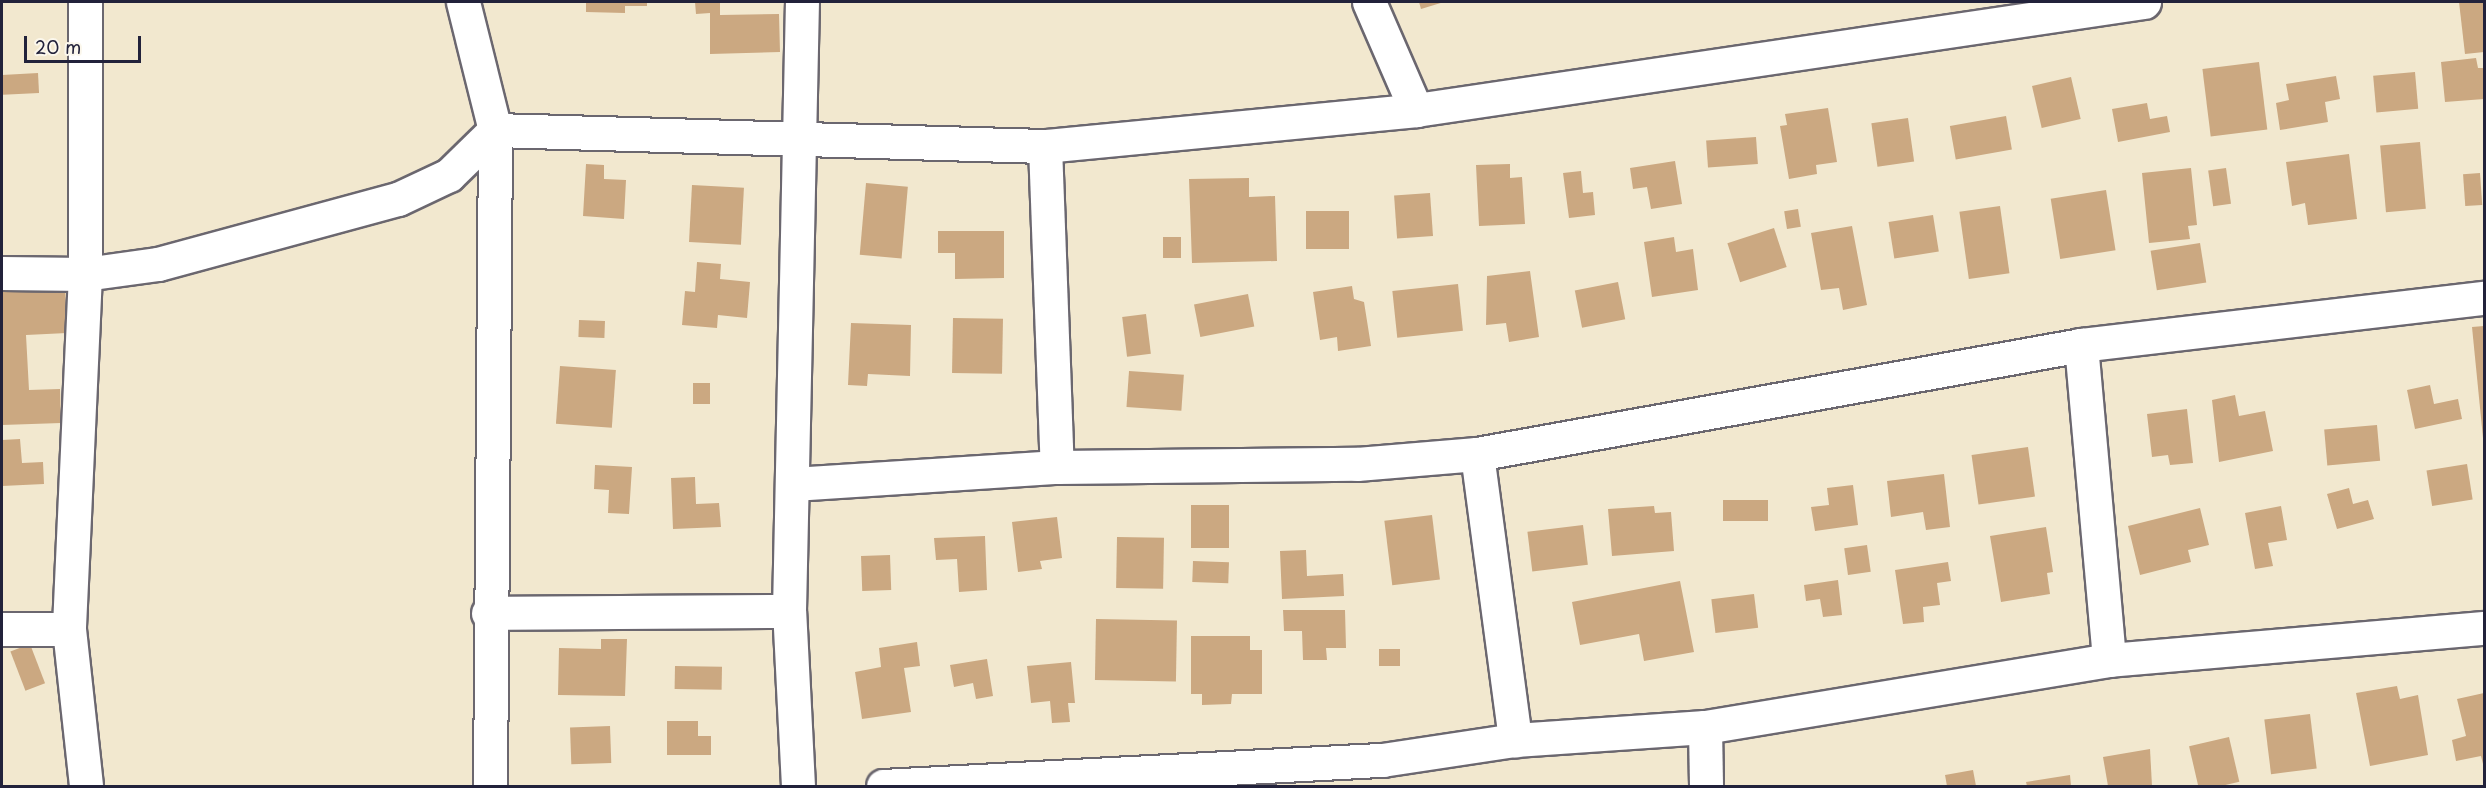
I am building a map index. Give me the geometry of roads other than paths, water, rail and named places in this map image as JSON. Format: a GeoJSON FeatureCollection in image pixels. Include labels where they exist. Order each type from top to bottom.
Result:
{"type":"FeatureCollection","features":[{"type":"Feature","properties":{"kind":"street"},"geometry":{"type":"LineString","coordinates":[[85,2],[85,274],[69,629],[86,786]]}},
{"type":"Feature","properties":{"kind":"street"},"geometry":{"type":"LineString","coordinates":[[463,2],[495,130],[488,613],[490,786]]}},
{"type":"Feature","properties":{"kind":"street"},"geometry":{"type":"LineString","coordinates":[[798,786],[789,611],[801,140],[802,2]]}},
{"type":"Feature","properties":{"kind":"street"},"geometry":{"type":"LineString","coordinates":[[1369,2],[1416,110]]}},
{"type":"Feature","properties":{"kind":"street"},"geometry":{"type":"LineString","coordinates":[[2,273],[85,274],[169,261],[398,200],[449,175],[495,130],[1045,146],[1416,110],[2144,2]]}},
{"type":"Feature","properties":{"kind":"street"},"geometry":{"type":"LineString","coordinates":[[1045,146],[1057,467]]}},
{"type":"Feature","properties":{"kind":"street"},"geometry":{"type":"LineString","coordinates":[[793,484],[1057,467],[1357,464],[1477,454],[2081,345],[2484,298]]}},
{"type":"Feature","properties":{"kind":"street"},"geometry":{"type":"LineString","coordinates":[[2081,345],[2109,660]]}},
{"type":"Feature","properties":{"kind":"street"},"geometry":{"type":"LineString","coordinates":[[1477,454],[1515,740]]}},
{"type":"Feature","properties":{"kind":"street"},"geometry":{"type":"LineString","coordinates":[[488,613],[789,611]]}},
{"type":"Feature","properties":{"kind":"street"},"geometry":{"type":"LineString","coordinates":[[883,786],[1382,773],[1515,740],[1705,727],[2109,660],[2484,628]]}},
{"type":"Feature","properties":{"kind":"street"},"geometry":{"type":"LineString","coordinates":[[2,629],[69,629]]}},
{"type":"Feature","properties":{"kind":"street"},"geometry":{"type":"LineString","coordinates":[[1705,727],[1706,786]]}}]}
